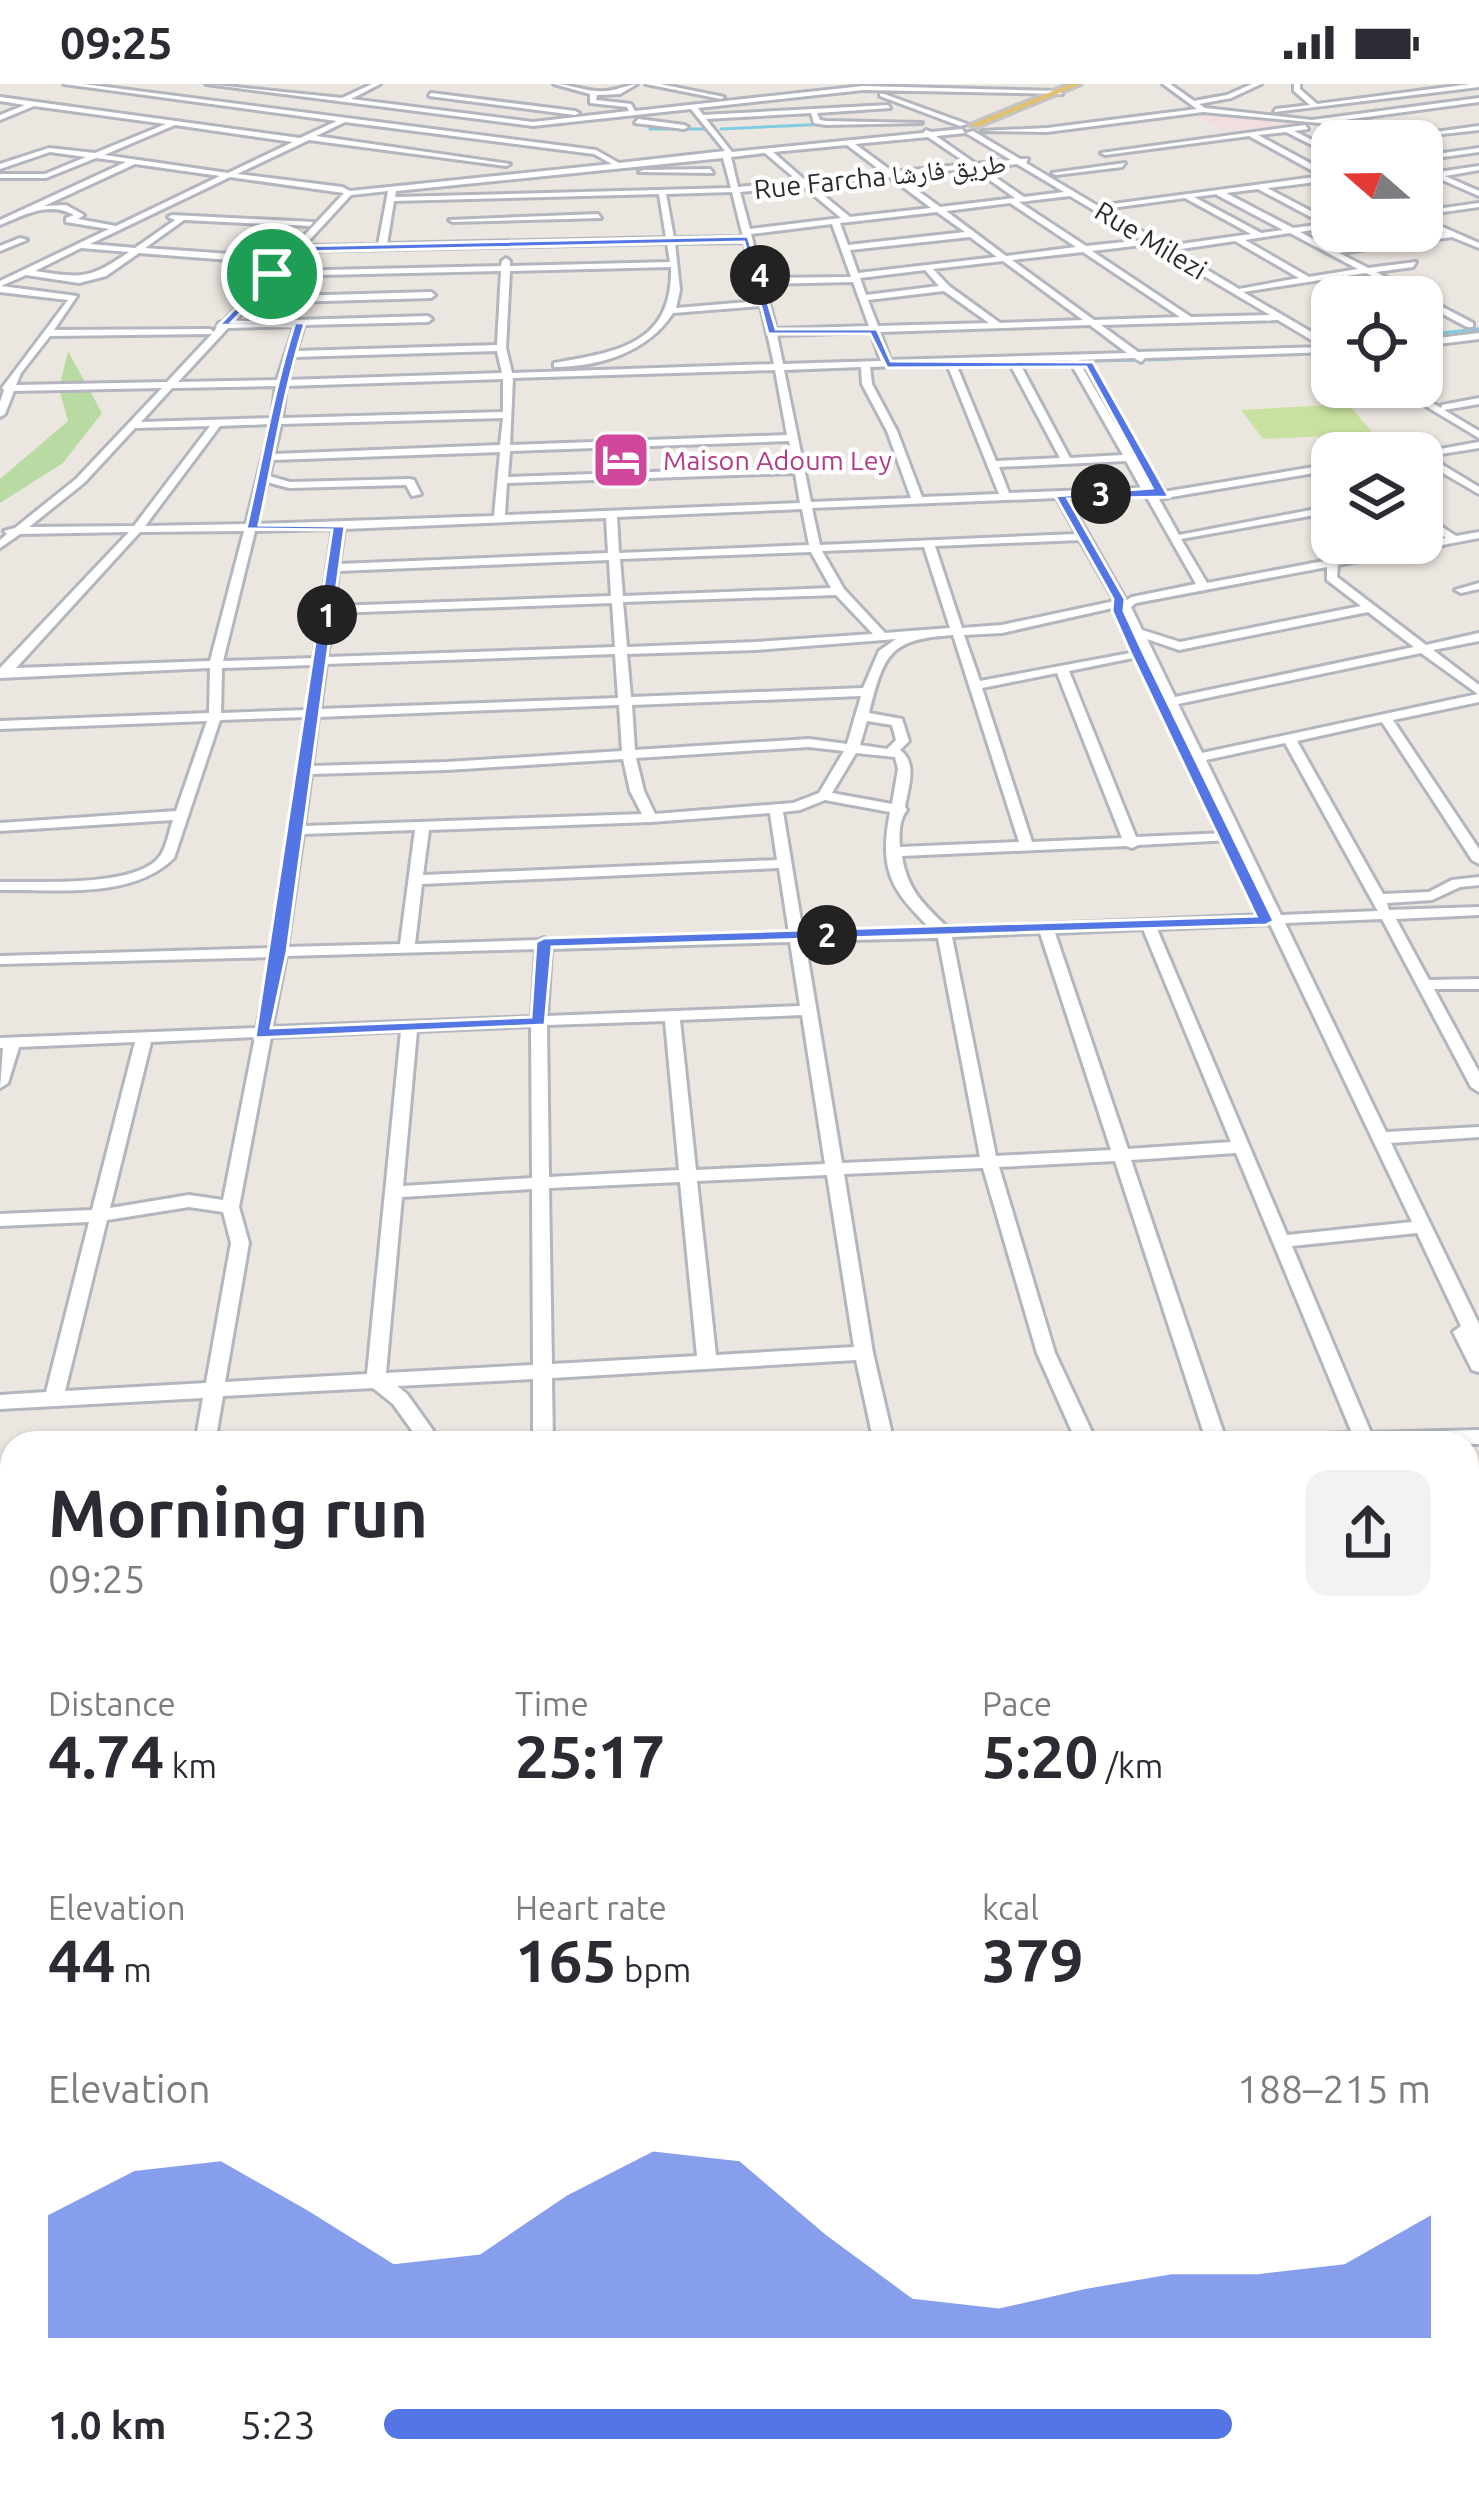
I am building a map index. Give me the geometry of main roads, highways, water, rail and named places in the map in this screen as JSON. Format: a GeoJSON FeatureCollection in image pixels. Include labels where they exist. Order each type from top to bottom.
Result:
{"type":"FeatureCollection","features":[{"type":"Feature","properties":{"kind":"main road"},"geometry":{"type":"LineString","coordinates":[[1055,93],[1020,109],[972,129],[1055,93],[1079,84]]}},
{"type":"Feature","properties":{"kind":"waterway"},"geometry":{"type":"LineString","coordinates":[[721,129],[829,124]]}},
{"type":"Feature","properties":{"kind":"waterway"},"geometry":{"type":"LineString","coordinates":[[650,129],[706,129]]}},
{"type":"Feature","properties":{"kind":"waterway"},"geometry":{"type":"LineString","coordinates":[[1443,333],[1479,329]]}},
{"type":"Feature","properties":{"kind":"waterway"},"geometry":{"type":"LineString","coordinates":[[1149,360],[1311,353]]}},
{"type":"Feature","properties":{"kind":"waterway"},"geometry":{"type":"LineString","coordinates":[[1092,361],[1139,360]]}},
{"type":"Feature","properties":{"kind":"waterway"},"geometry":{"type":"LineString","coordinates":[[957,365],[1072,362]]}},
{"type":"Feature","properties":{"kind":"waterway"},"geometry":{"type":"LineString","coordinates":[[875,368],[946,366]]}},
{"type":"Feature","properties":{"kind":"waterway"},"geometry":{"type":"LineString","coordinates":[[790,371],[862,368]]}},
{"type":"Feature","properties":{"kind":"waterway"},"geometry":{"type":"LineString","coordinates":[[512,379],[773,371]]}},
{"type":"Feature","properties":{"kind":"waterway"},"geometry":{"type":"LineString","coordinates":[[474,380],[496,379]]}},
{"type":"Feature","properties":{"kind":"place","name":"Maison Adoum Ley"},"geometry":{"type":"Point","coordinates":[621,460]}}]}
